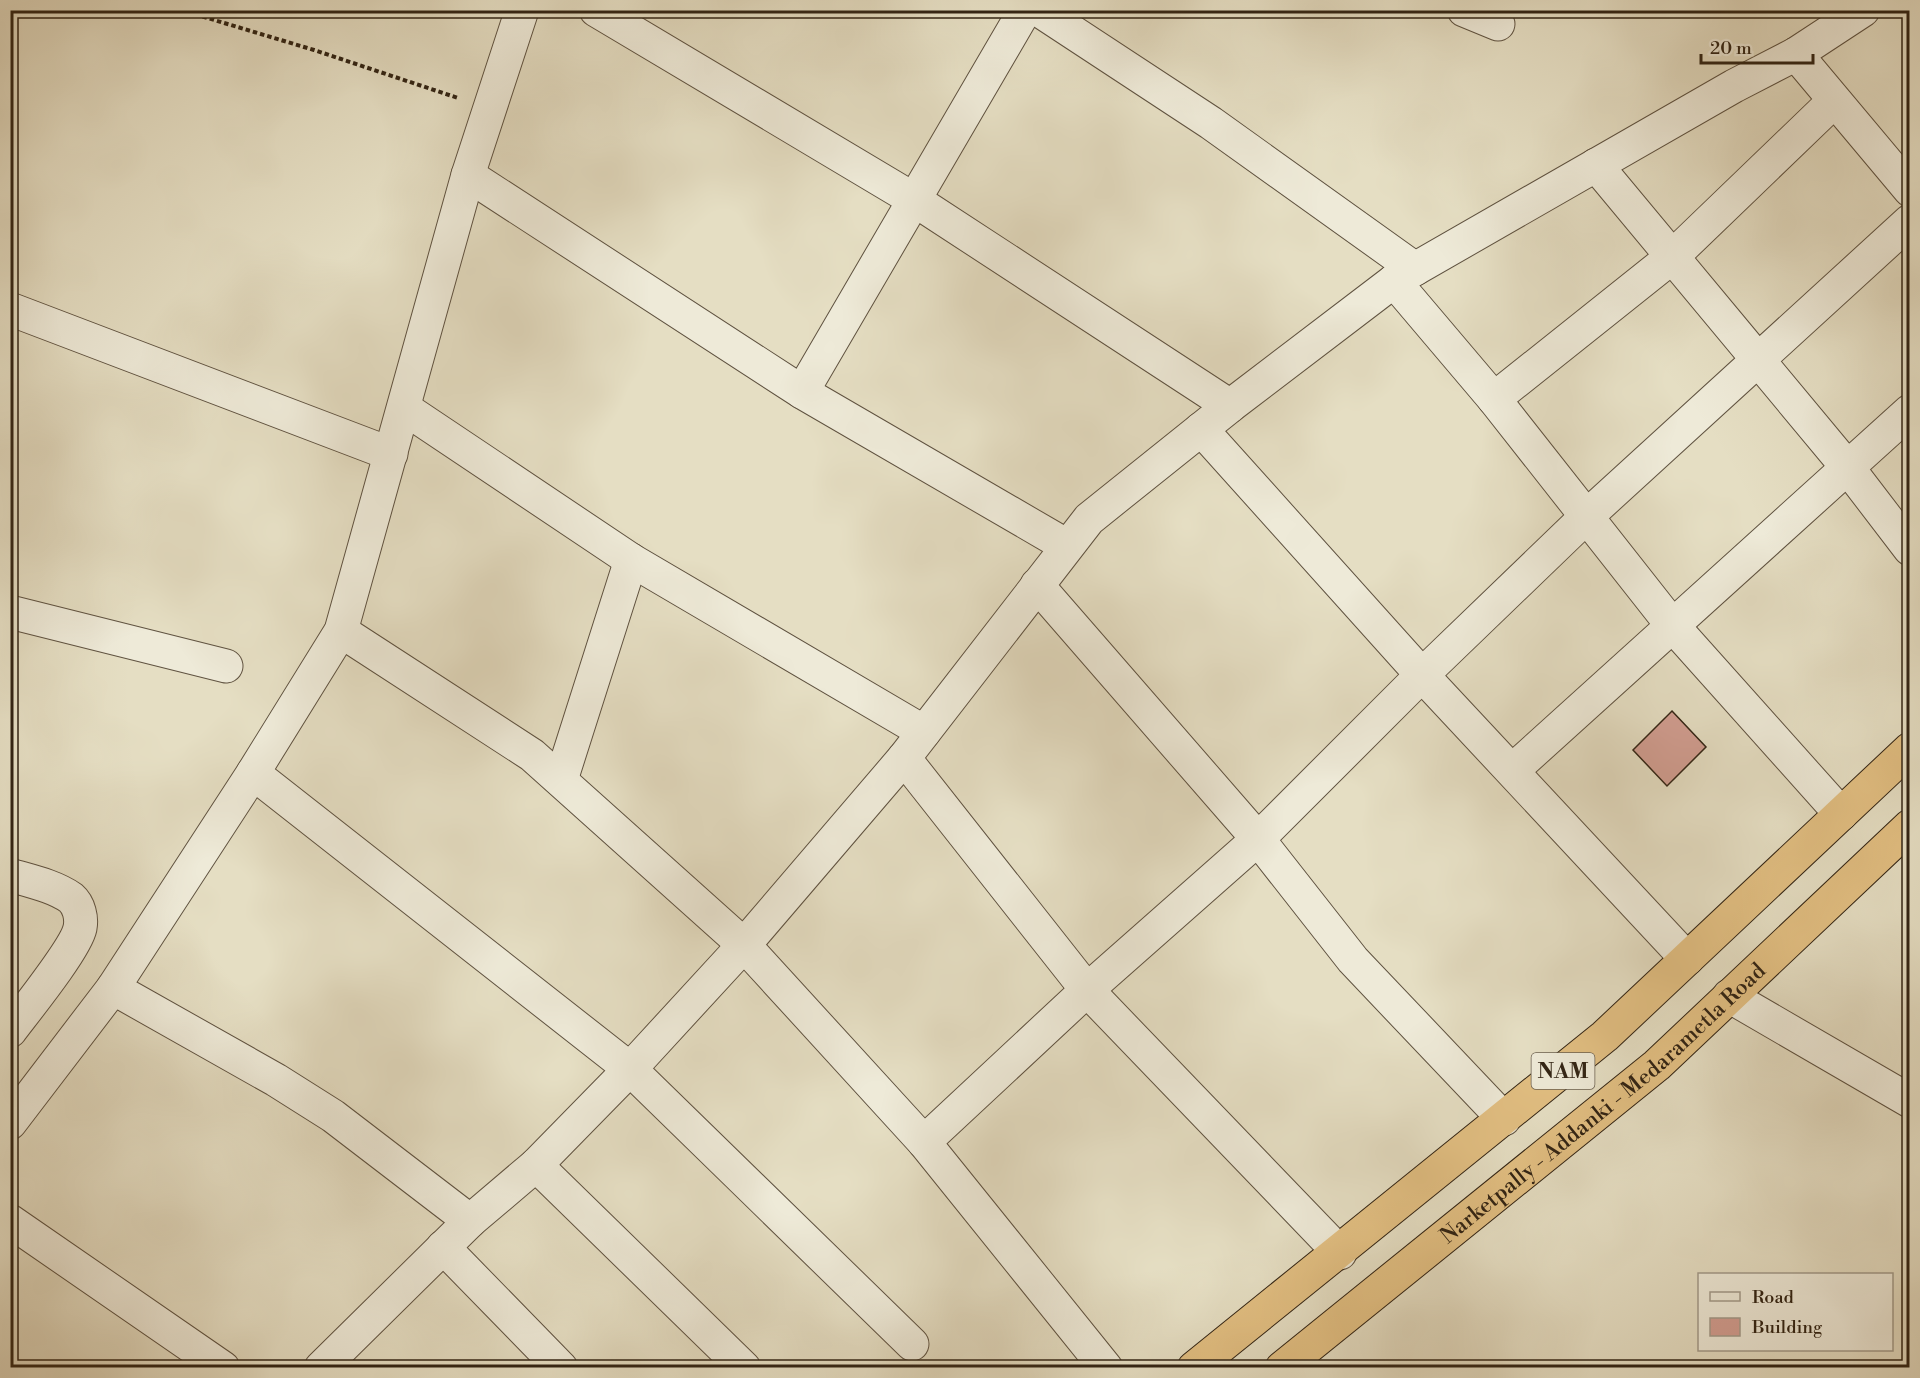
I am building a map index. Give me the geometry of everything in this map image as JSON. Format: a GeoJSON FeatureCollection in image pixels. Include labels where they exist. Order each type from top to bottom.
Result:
{"type":"FeatureCollection","features":[{"type":"Feature","properties":{"kind":"highway","name":"NAM"},"geometry":{"type":"LineString","coordinates":[[1194,1368],[1605,1036],[1910,749]]}},
{"type":"Feature","properties":{"kind":"highway","name":"Narketpally - Addanki - Medarametla Road"},"geometry":{"type":"LineString","coordinates":[[1282,1368],[1657,1065],[1910,826]]}},
{"type":"Feature","properties":{"kind":"street"},"geometry":{"type":"LineString","coordinates":[[10,1123],[113,988],[254,773],[341,631],[468,175],[522,10]]}},
{"type":"Feature","properties":{"kind":"street"},"geometry":{"type":"LineString","coordinates":[[596,10],[914,199],[1230,405]]}},
{"type":"Feature","properties":{"kind":"street"},"geometry":{"type":"LineString","coordinates":[[802,392],[1025,10]]}},
{"type":"Feature","properties":{"kind":"street"},"geometry":{"type":"LineString","coordinates":[[1039,10],[1211,123],[1405,275],[1494,399],[1672,625],[1841,814]]}},
{"type":"Feature","properties":{"kind":"street"},"geometry":{"type":"LineString","coordinates":[[1464,10],[1498,24]]}},
{"type":"Feature","properties":{"kind":"street"},"geometry":{"type":"LineString","coordinates":[[327,1366],[470,1221],[536,1165],[630,1069],[744,945],[904,758],[1089,519],[1230,405],[1405,275],[1734,86],[1796,54],[1863,10]]}},
{"type":"Feature","properties":{"kind":"street"},"geometry":{"type":"LineString","coordinates":[[1796,54],[1910,190]]}},
{"type":"Feature","properties":{"kind":"street"},"geometry":{"type":"LineString","coordinates":[[1494,399],[1671,257],[1834,101]]}},
{"type":"Feature","properties":{"kind":"street"},"geometry":{"type":"LineString","coordinates":[[1596,165],[1671,257],[1760,359],[1910,549]]}},
{"type":"Feature","properties":{"kind":"street"},"geometry":{"type":"LineString","coordinates":[[468,175],[802,392],[1067,546]]}},
{"type":"Feature","properties":{"kind":"street"},"geometry":{"type":"LineString","coordinates":[[924,1142],[1088,990],[1258,839],[1422,675],[1586,517],[1910,221]]}},
{"type":"Feature","properties":{"kind":"street"},"geometry":{"type":"LineString","coordinates":[[10,309],[391,454]]}},
{"type":"Feature","properties":{"kind":"street"},"geometry":{"type":"LineString","coordinates":[[404,408],[631,560],[924,732]]}},
{"type":"Feature","properties":{"kind":"street"},"geometry":{"type":"LineString","coordinates":[[1513,770],[1910,411]]}},
{"type":"Feature","properties":{"kind":"street"},"geometry":{"type":"LineString","coordinates":[[1201,429],[1422,675],[1687,959]]}},
{"type":"Feature","properties":{"kind":"street"},"geometry":{"type":"LineString","coordinates":[[561,780],[631,560]]}},
{"type":"Feature","properties":{"kind":"street"},"geometry":{"type":"LineString","coordinates":[[1037,585],[1258,839],[1353,960],[1504,1119]]}},
{"type":"Feature","properties":{"kind":"street"},"geometry":{"type":"LineString","coordinates":[[10,612],[226,666]]}},
{"type":"Feature","properties":{"kind":"street"},"geometry":{"type":"LineString","coordinates":[[341,631],[532,755],[744,945],[924,1142],[1106,1368]]}},
{"type":"Feature","properties":{"kind":"street"},"geometry":{"type":"LineString","coordinates":[[904,758],[1088,990],[1340,1252]]}},
{"type":"Feature","properties":{"kind":"street"},"geometry":{"type":"LineString","coordinates":[[254,773],[630,1069],[912,1344]]}},
{"type":"Feature","properties":{"kind":"street"},"geometry":{"type":"LineString","coordinates":[[10,875],[50,888],[72,899],[80,913],[80,928],[71,945],[10,1031]]}},
{"type":"Feature","properties":{"kind":"street"},"geometry":{"type":"LineString","coordinates":[[113,988],[276,1080],[333,1116],[470,1221]]}},
{"type":"Feature","properties":{"kind":"street"},"geometry":{"type":"LineString","coordinates":[[1730,996],[1910,1101]]}},
{"type":"Feature","properties":{"kind":"street"},"geometry":{"type":"LineString","coordinates":[[536,1165],[744,1368]]}},
{"type":"Feature","properties":{"kind":"street"},"geometry":{"type":"LineString","coordinates":[[10,1221],[223,1368]]}},
{"type":"Feature","properties":{"kind":"street"},"geometry":{"type":"LineString","coordinates":[[443,1247],[561,1368]]}},
{"type":"Feature","properties":{"kind":"path"},"geometry":{"type":"LineString","coordinates":[[181,10],[314,50],[490,109]]}},
{"type":"Feature","properties":{"kind":"building"},"geometry":{"type":"Polygon","coordinates":[[[1672,711],[1706,747],[1667,786],[1633,750],[1672,711]]]}}]}
